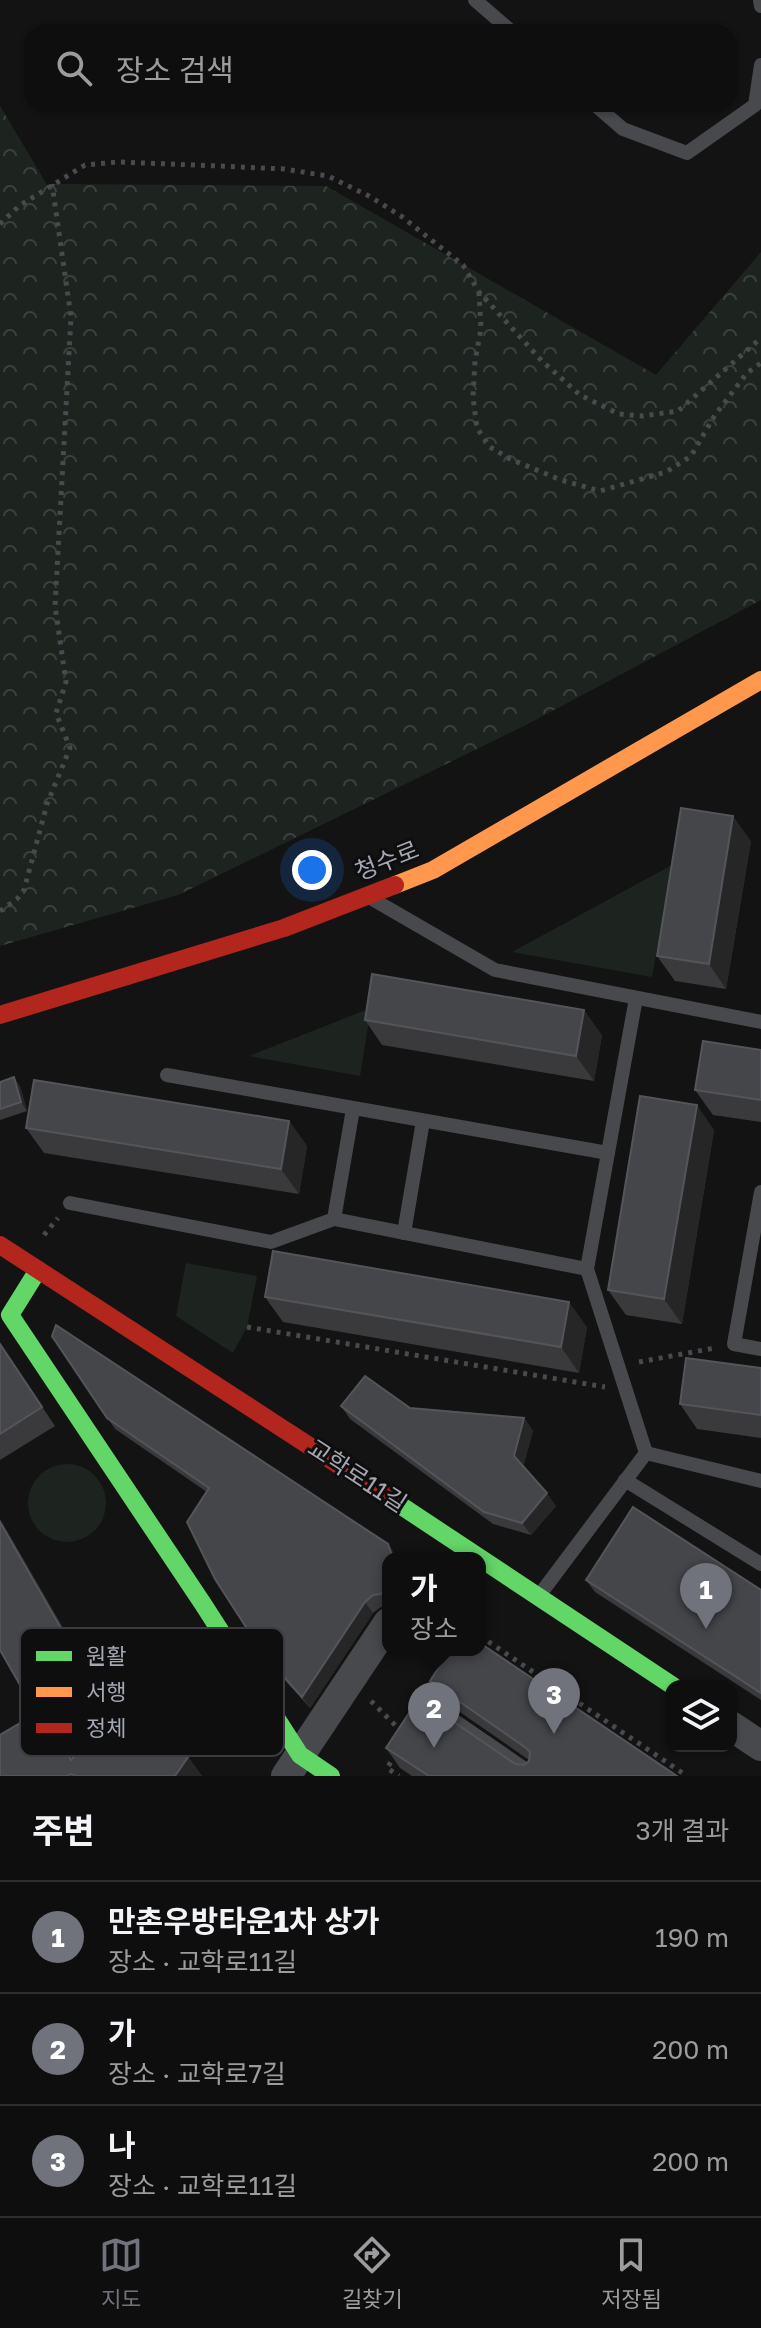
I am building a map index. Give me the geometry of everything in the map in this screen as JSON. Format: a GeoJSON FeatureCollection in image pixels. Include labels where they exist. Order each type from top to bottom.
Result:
{"type":"FeatureCollection","features":[{"type":"Feature","properties":{"kind":"street","name":"청수로"},"geometry":{"type":"LineString","coordinates":[[0,1015],[284,928],[433,870],[761,680]]}},
{"type":"Feature","properties":{"kind":"street","name":"교학로11길"},"geometry":{"type":"LineString","coordinates":[[0,1245],[439,1546]]}},
{"type":"Feature","properties":{"kind":"street"},"geometry":{"type":"LineString","coordinates":[[38,1270],[10,1315],[152,1526],[212,1628]]}},
{"type":"Feature","properties":{"kind":"street","name":"교학로11길"},"geometry":{"type":"LineString","coordinates":[[486,1569],[539,1595],[665,1681]]}},
{"type":"Feature","properties":{"kind":"street"},"geometry":{"type":"LineString","coordinates":[[331,1776],[293,1766],[382,1632]]}},
{"type":"Feature","properties":{"kind":"street"},"geometry":{"type":"LineString","coordinates":[[737,1730],[761,1746]]}},
{"type":"Feature","properties":{"kind":"lane"},"geometry":{"type":"LineString","coordinates":[[475,0],[503,24]]}},
{"type":"Feature","properties":{"kind":"lane"},"geometry":{"type":"LineString","coordinates":[[760,0],[761,6]]}},
{"type":"Feature","properties":{"kind":"lane"},"geometry":{"type":"LineString","coordinates":[[603,112],[623,129],[687,153],[755,105],[761,65]]}},
{"type":"Feature","properties":{"kind":"lane"},"geometry":{"type":"LineString","coordinates":[[367,896],[495,970],[761,1022]]}},
{"type":"Feature","properties":{"kind":"lane"},"geometry":{"type":"LineString","coordinates":[[636,998],[587,1269],[646,1453]]}},
{"type":"Feature","properties":{"kind":"lane"},"geometry":{"type":"LineString","coordinates":[[167,1075],[608,1153]]}},
{"type":"Feature","properties":{"kind":"lane"},"geometry":{"type":"LineString","coordinates":[[334,1219],[353,1109]]}},
{"type":"Feature","properties":{"kind":"lane"},"geometry":{"type":"LineString","coordinates":[[404,1233],[423,1121]]}},
{"type":"Feature","properties":{"kind":"lane"},"geometry":{"type":"LineString","coordinates":[[761,1192],[754,1268],[734,1344],[761,1349]]}},
{"type":"Feature","properties":{"kind":"lane"},"geometry":{"type":"LineString","coordinates":[[70,1203],[271,1242],[334,1219],[587,1269]]}},
{"type":"Feature","properties":{"kind":"lane"},"geometry":{"type":"LineString","coordinates":[[539,1595],[646,1453]]}},
{"type":"Feature","properties":{"kind":"lane"},"geometry":{"type":"LineString","coordinates":[[646,1453],[761,1481]]}},
{"type":"Feature","properties":{"kind":"lane"},"geometry":{"type":"LineString","coordinates":[[625,1480],[761,1564]]}},
{"type":"Feature","properties":{"kind":"lane"},"geometry":{"type":"LineString","coordinates":[[430,1704],[535,1776]]}},
{"type":"Feature","properties":{"kind":"path"},"geometry":{"type":"LineString","coordinates":[[0,224],[19,206],[85,165],[118,162],[284,169],[328,176],[401,216],[463,265],[479,292],[542,361],[580,395],[619,414],[643,416],[678,411],[761,338]]}},
{"type":"Feature","properties":{"kind":"path"},"geometry":{"type":"LineString","coordinates":[[0,911],[24,890],[47,804],[70,748],[56,713],[66,682],[55,606],[71,317],[52,184]]}},
{"type":"Feature","properties":{"kind":"path"},"geometry":{"type":"LineString","coordinates":[[479,292],[481,329],[473,397],[477,428],[490,447],[510,459],[561,480],[600,491],[666,472],[691,456],[715,415],[747,373],[761,363]]}},
{"type":"Feature","properties":{"kind":"path"},"geometry":{"type":"LineString","coordinates":[[36,1245],[70,1203]]}},
{"type":"Feature","properties":{"kind":"path"},"geometry":{"type":"LineString","coordinates":[[247,1327],[626,1390]]}},
{"type":"Feature","properties":{"kind":"path"},"geometry":{"type":"LineString","coordinates":[[618,1366],[734,1344]]}},
{"type":"Feature","properties":{"kind":"path"},"geometry":{"type":"LineString","coordinates":[[486,1640],[687,1776]]}},
{"type":"Feature","properties":{"kind":"path"},"geometry":{"type":"LineString","coordinates":[[370,1701],[407,1737]]}},
{"type":"Feature","properties":{"kind":"green space"},"geometry":{"type":"Polygon","coordinates":[[[0,106],[49,188],[52,184],[326,186],[656,375],[761,252],[761,600],[524,726],[178,895],[0,946],[0,106]]]}},
{"type":"Feature","properties":{"kind":"green space"},"geometry":{"type":"Polygon","coordinates":[[[672,865],[652,977],[512,952],[672,865]]]}},
{"type":"Feature","properties":{"kind":"green space"},"geometry":{"type":"Polygon","coordinates":[[[371,1008],[360,1076],[249,1056],[371,1008]]]}},
{"type":"Feature","properties":{"kind":"green space"},"geometry":{"type":"Polygon","coordinates":[[[186,1263],[257,1276],[247,1327],[233,1353],[176,1316],[186,1263]]]}},
{"type":"Feature","properties":{"kind":"green space"},"geometry":{"type":"Polygon","coordinates":[[[59,1464],[75,1464],[89,1470],[100,1481],[106,1503],[100,1525],[89,1536],[75,1542],[59,1542],[45,1536],[34,1525],[28,1511],[28,1495],[34,1481],[45,1470],[59,1464]]]}},
{"type":"Feature","properties":{"kind":"building"},"geometry":{"type":"Polygon","coordinates":[[[681,808],[733,816],[709,964],[657,956],[681,808]]]}},
{"type":"Feature","properties":{"kind":"building"},"geometry":{"type":"Polygon","coordinates":[[[372,974],[584,1010],[576,1056],[365,1020],[372,974]]]}},
{"type":"Feature","properties":{"kind":"building"},"geometry":{"type":"Polygon","coordinates":[[[703,1041],[761,1050],[761,1100],[695,1090],[703,1041]]]}},
{"type":"Feature","properties":{"kind":"building"},"geometry":{"type":"Polygon","coordinates":[[[14,1077],[21,1102],[0,1109],[0,1082],[14,1077]]]}},
{"type":"Feature","properties":{"kind":"building"},"geometry":{"type":"Polygon","coordinates":[[[34,1080],[289,1121],[281,1169],[26,1128],[34,1080]]]}},
{"type":"Feature","properties":{"kind":"building"},"geometry":{"type":"Polygon","coordinates":[[[640,1096],[697,1105],[664,1299],[608,1290],[640,1096]]]}},
{"type":"Feature","properties":{"kind":"building"},"geometry":{"type":"Polygon","coordinates":[[[273,1251],[569,1302],[561,1347],[265,1297],[273,1251]]]}},
{"type":"Feature","properties":{"kind":"building"},"geometry":{"type":"Polygon","coordinates":[[[56,1325],[388,1544],[391,1552],[382,1552],[382,1592],[365,1602],[302,1697],[284,1677],[284,1628],[247,1628],[215,1579],[187,1522],[209,1488],[107,1418],[52,1336],[56,1325]]]}},
{"type":"Feature","properties":{"kind":"building"},"geometry":{"type":"Polygon","coordinates":[[[0,1344],[42,1407],[0,1434],[0,1344]]]}},
{"type":"Feature","properties":{"kind":"building"},"geometry":{"type":"Polygon","coordinates":[[[686,1358],[761,1368],[761,1415],[680,1404],[686,1358]]]}},
{"type":"Feature","properties":{"kind":"building"},"geometry":{"type":"Polygon","coordinates":[[[365,1376],[410,1408],[524,1418],[514,1456],[547,1493],[522,1523],[484,1512],[341,1406],[365,1376]]]}},
{"type":"Feature","properties":{"kind":"building"},"geometry":{"type":"Polygon","coordinates":[[[633,1507],[761,1590],[761,1693],[586,1580],[633,1507]]]}},
{"type":"Feature","properties":{"kind":"building"},"geometry":{"type":"Polygon","coordinates":[[[0,1522],[61,1628],[20,1628],[20,1685],[0,1650],[0,1522]]]}},
{"type":"Feature","properties":{"kind":"building"},"geometry":{"type":"Polygon","coordinates":[[[486,1647],[677,1776],[429,1776],[386,1748],[419,1698],[515,1764],[524,1765],[529,1761],[530,1752],[430,1681],[446,1656],[486,1656],[486,1647]]]}},
{"type":"Feature","properties":{"kind":"building"},"geometry":{"type":"Polygon","coordinates":[[[20,1723],[20,1756],[69,1756],[71,1760],[74,1756],[188,1757],[175,1776],[0,1776],[0,1735],[20,1723]]]}},
{"type":"Feature","properties":{"kind":"traffic: fast"},"geometry":{"type":"LineString","coordinates":[[38,1270],[10,1315],[218,1628]]}},
{"type":"Feature","properties":{"kind":"traffic: fast"},"geometry":{"type":"LineString","coordinates":[[394,1501],[471,1552]]}},
{"type":"Feature","properties":{"kind":"traffic: fast"},"geometry":{"type":"LineString","coordinates":[[486,1562],[665,1681]]}},
{"type":"Feature","properties":{"kind":"traffic: fast"},"geometry":{"type":"LineString","coordinates":[[284,1730],[300,1755],[331,1776]]}},
{"type":"Feature","properties":{"kind":"traffic: slow"},"geometry":{"type":"LineString","coordinates":[[395,885],[433,870],[761,680]]}},
{"type":"Feature","properties":{"kind":"traffic: jam"},"geometry":{"type":"LineString","coordinates":[[0,1015],[284,928],[395,885]]}},
{"type":"Feature","properties":{"kind":"traffic: jam"},"geometry":{"type":"LineString","coordinates":[[0,1245],[394,1501]]}},
{"type":"Feature","properties":{"kind":"place","name":"만촌우방타운1차 상가"},"geometry":{"type":"Point","coordinates":[706,1629]}},
{"type":"Feature","properties":{"kind":"place","name":"나"},"geometry":{"type":"Point","coordinates":[554,1734]}},
{"type":"Feature","properties":{"kind":"place","name":"가"},"geometry":{"type":"Point","coordinates":[434,1748]}}]}
